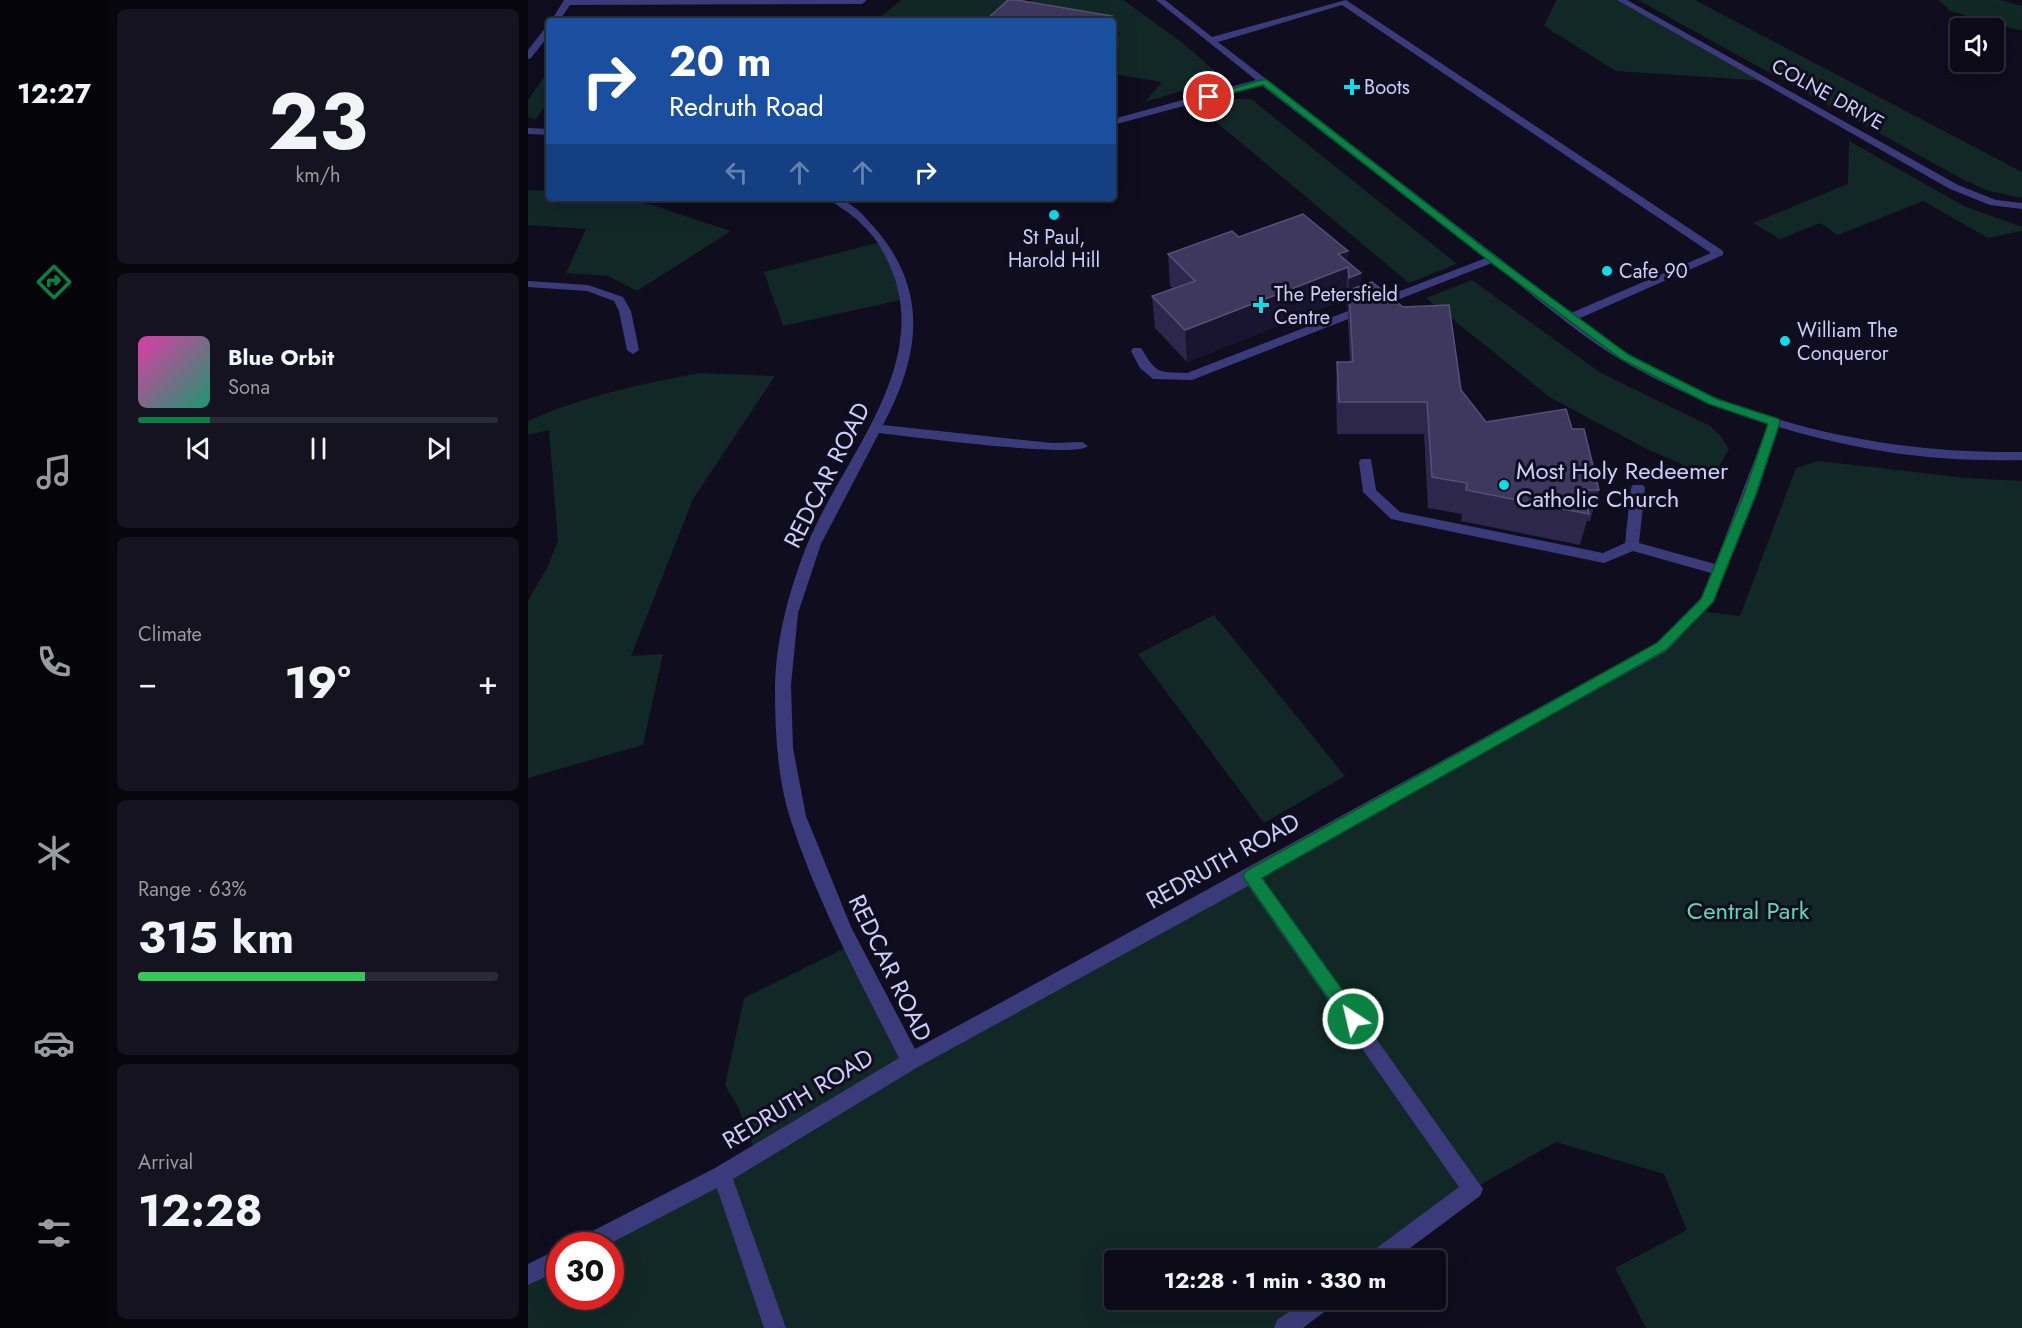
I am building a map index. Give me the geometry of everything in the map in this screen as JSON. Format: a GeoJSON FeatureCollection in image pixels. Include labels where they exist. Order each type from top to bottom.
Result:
{"type":"FeatureCollection","features":[{"type":"Feature","properties":{"kind":"street"},"geometry":{"type":"LineString","coordinates":[[1160,0],[1493,259],[1625,357],[1713,401],[1775,422],[1847,441],[1918,452],[1994,458],[2022,456]]}},
{"type":"Feature","properties":{"kind":"street","name":"COLNE DRIVE"},"geometry":{"type":"LineString","coordinates":[[1621,0],[1947,183],[1994,203],[2022,206]]}},
{"type":"Feature","properties":{"kind":"street"},"geometry":{"type":"LineString","coordinates":[[557,18],[568,1],[862,1]]}},
{"type":"Feature","properties":{"kind":"street"},"geometry":{"type":"LineString","coordinates":[[1210,40],[1343,2],[1719,253],[1570,318]]}},
{"type":"Feature","properties":{"kind":"street"},"geometry":{"type":"LineString","coordinates":[[528,56],[546,32]]}},
{"type":"Feature","properties":{"kind":"street"},"geometry":{"type":"LineString","coordinates":[[1116,121],[1264,81]]}},
{"type":"Feature","properties":{"kind":"street"},"geometry":{"type":"LineString","coordinates":[[528,131],[546,132]]}},
{"type":"Feature","properties":{"kind":"street","name":"REDCAR ROAD"},"geometry":{"type":"LineString","coordinates":[[838,201],[856,214],[887,248],[899,276],[908,310],[906,351],[890,400],[814,544],[791,614],[783,685],[785,748],[798,816],[839,919],[911,1061]]}},
{"type":"Feature","properties":{"kind":"street"},"geometry":{"type":"LineString","coordinates":[[1137,351],[1144,365],[1157,376],[1188,377],[1493,259]]}},
{"type":"Feature","properties":{"kind":"street"},"geometry":{"type":"LineString","coordinates":[[528,284],[588,288],[619,299],[625,311],[633,350]]}},
{"type":"Feature","properties":{"kind":"street","name":"REDRUTH ROAD"},"geometry":{"type":"LineString","coordinates":[[611,1232],[722,1175],[911,1061],[1251,876],[1662,647],[1707,602],[1750,494],[1775,422]]}},
{"type":"Feature","properties":{"kind":"street"},"geometry":{"type":"LineString","coordinates":[[876,429],[1052,447],[1082,446]]}},
{"type":"Feature","properties":{"kind":"street"},"geometry":{"type":"LineString","coordinates":[[1366,462],[1370,492],[1396,516],[1595,557],[1604,558],[1632,546],[1718,570]]}},
{"type":"Feature","properties":{"kind":"street"},"geometry":{"type":"LineString","coordinates":[[1632,546],[1638,488]]}},
{"type":"Feature","properties":{"kind":"street"},"geometry":{"type":"LineString","coordinates":[[1251,876],[1473,1189],[1391,1250]]}},
{"type":"Feature","properties":{"kind":"street"},"geometry":{"type":"LineString","coordinates":[[722,1175],[775,1328]]}},
{"type":"Feature","properties":{"kind":"street"},"geometry":{"type":"LineString","coordinates":[[528,1275],[546,1265]]}},
{"type":"Feature","properties":{"kind":"street"},"geometry":{"type":"LineString","coordinates":[[1285,1328],[1309,1310]]}},
{"type":"Feature","properties":{"kind":"green space"},"geometry":{"type":"Polygon","coordinates":[[[901,0],[1018,0],[998,18],[879,18],[901,0]]]}},
{"type":"Feature","properties":{"kind":"green space"},"geometry":{"type":"Polygon","coordinates":[[[1032,0],[1123,0],[1180,41],[1215,71],[1211,80],[1145,102],[1162,82],[1116,74],[1116,38],[1120,33],[1116,32],[1116,18],[1033,18],[1016,15],[1032,0]]]}},
{"type":"Feature","properties":{"kind":"green space"},"geometry":{"type":"Polygon","coordinates":[[[1556,0],[1621,0],[1767,81],[1616,71],[1544,26],[1556,0]]]}},
{"type":"Feature","properties":{"kind":"green space"},"geometry":{"type":"Polygon","coordinates":[[[1638,0],[1695,0],[2022,172],[2022,198],[1989,191],[1964,180],[1638,0]]]}},
{"type":"Feature","properties":{"kind":"green space"},"geometry":{"type":"Polygon","coordinates":[[[1939,0],[1999,0],[2022,6],[2022,31],[2004,26],[2004,18],[1975,18],[1950,11],[1939,0]]]}},
{"type":"Feature","properties":{"kind":"green space"},"geometry":{"type":"Polygon","coordinates":[[[546,74],[546,104],[536,119],[528,117],[528,100],[546,74]]]}},
{"type":"Feature","properties":{"kind":"green space"},"geometry":{"type":"Polygon","coordinates":[[[1251,99],[1457,264],[1409,283],[1202,110],[1218,101],[1251,99]]]}},
{"type":"Feature","properties":{"kind":"green space"},"geometry":{"type":"Polygon","coordinates":[[[1849,141],[1964,206],[2022,227],[2022,231],[1988,238],[1923,201],[1838,235],[1820,223],[1780,239],[1753,223],[1848,184],[1849,141]]]}},
{"type":"Feature","properties":{"kind":"green space"},"geometry":{"type":"Polygon","coordinates":[[[528,190],[546,191],[546,201],[631,201],[652,205],[731,231],[637,291],[608,276],[566,273],[586,229],[528,225],[528,190]]]}},
{"type":"Feature","properties":{"kind":"green space"},"geometry":{"type":"Polygon","coordinates":[[[881,242],[905,299],[783,326],[764,272],[881,242]]]}},
{"type":"Feature","properties":{"kind":"green space"},"geometry":{"type":"Polygon","coordinates":[[[1472,280],[1601,373],[1710,426],[1721,436],[1729,449],[1712,478],[1645,448],[1551,398],[1426,298],[1472,280]]]}},
{"type":"Feature","properties":{"kind":"green space"},"geometry":{"type":"Polygon","coordinates":[[[700,373],[775,376],[693,499],[631,656],[663,654],[643,745],[528,778],[528,601],[547,568],[558,541],[549,430],[528,435],[528,421],[570,404],[634,386],[700,373]]]}},
{"type":"Feature","properties":{"kind":"green space","name":"Central Park"},"geometry":{"type":"Polygon","coordinates":[[[1819,461],[1966,478],[2022,481],[2022,1328],[1646,1328],[1615,1268],[1687,1230],[1664,1174],[1556,1142],[1473,1189],[1391,1250],[1104,1250],[1104,1310],[1310,1310],[1285,1328],[528,1328],[528,1265],[546,1256],[546,1310],[624,1310],[624,1232],[599,1232],[722,1175],[756,1154],[737,1105],[725,1085],[744,998],[851,945],[911,1060],[1662,647],[1698,611],[1740,616],[1796,468],[1819,461]]]}},
{"type":"Feature","properties":{"kind":"green space"},"geometry":{"type":"Polygon","coordinates":[[[1214,615],[1345,776],[1264,823],[1138,654],[1214,615]]]}},
{"type":"Feature","properties":{"kind":"building"},"geometry":{"type":"Polygon","coordinates":[[[1008,0],[1112,16],[1110,18],[988,18],[1008,0]]]}},
{"type":"Feature","properties":{"kind":"building"},"geometry":{"type":"Polygon","coordinates":[[[1303,214],[1348,251],[1338,254],[1361,273],[1349,278],[1348,267],[1185,330],[1152,296],[1195,281],[1168,254],[1232,231],[1239,237],[1303,214]]]}},
{"type":"Feature","properties":{"kind":"building"},"geometry":{"type":"Polygon","coordinates":[[[1372,282],[1403,307],[1449,305],[1461,390],[1486,422],[1566,409],[1572,429],[1584,429],[1599,490],[1584,490],[1589,514],[1466,490],[1467,483],[1432,477],[1427,402],[1339,402],[1337,362],[1353,362],[1349,290],[1372,282]]]}},
{"type":"Feature","properties":{"kind":"place","name":"Boots"},"geometry":{"type":"Point","coordinates":[1352,87]}},
{"type":"Feature","properties":{"kind":"place","name":"St Paul, Harold Hill"},"geometry":{"type":"Point","coordinates":[1054,215]}},
{"type":"Feature","properties":{"kind":"place","name":"Cafe 90"},"geometry":{"type":"Point","coordinates":[1607,271]}},
{"type":"Feature","properties":{"kind":"place","name":"The Petersfield Centre"},"geometry":{"type":"Point","coordinates":[1261,305]}},
{"type":"Feature","properties":{"kind":"place","name":"William The Conqueror"},"geometry":{"type":"Point","coordinates":[1785,341]}},
{"type":"Feature","properties":{"kind":"place","name":"Most Holy Redeemer Catholic Church"},"geometry":{"type":"Point","coordinates":[1504,485]}},
{"type":"Feature","properties":{"kind":"route"},"geometry":{"type":"LineString","coordinates":[[1209,97],[1264,81],[1570,318],[1625,357],[1713,401],[1775,422],[1750,494],[1707,602],[1662,647],[1315,838],[1251,876],[1353,1019]]}}]}
